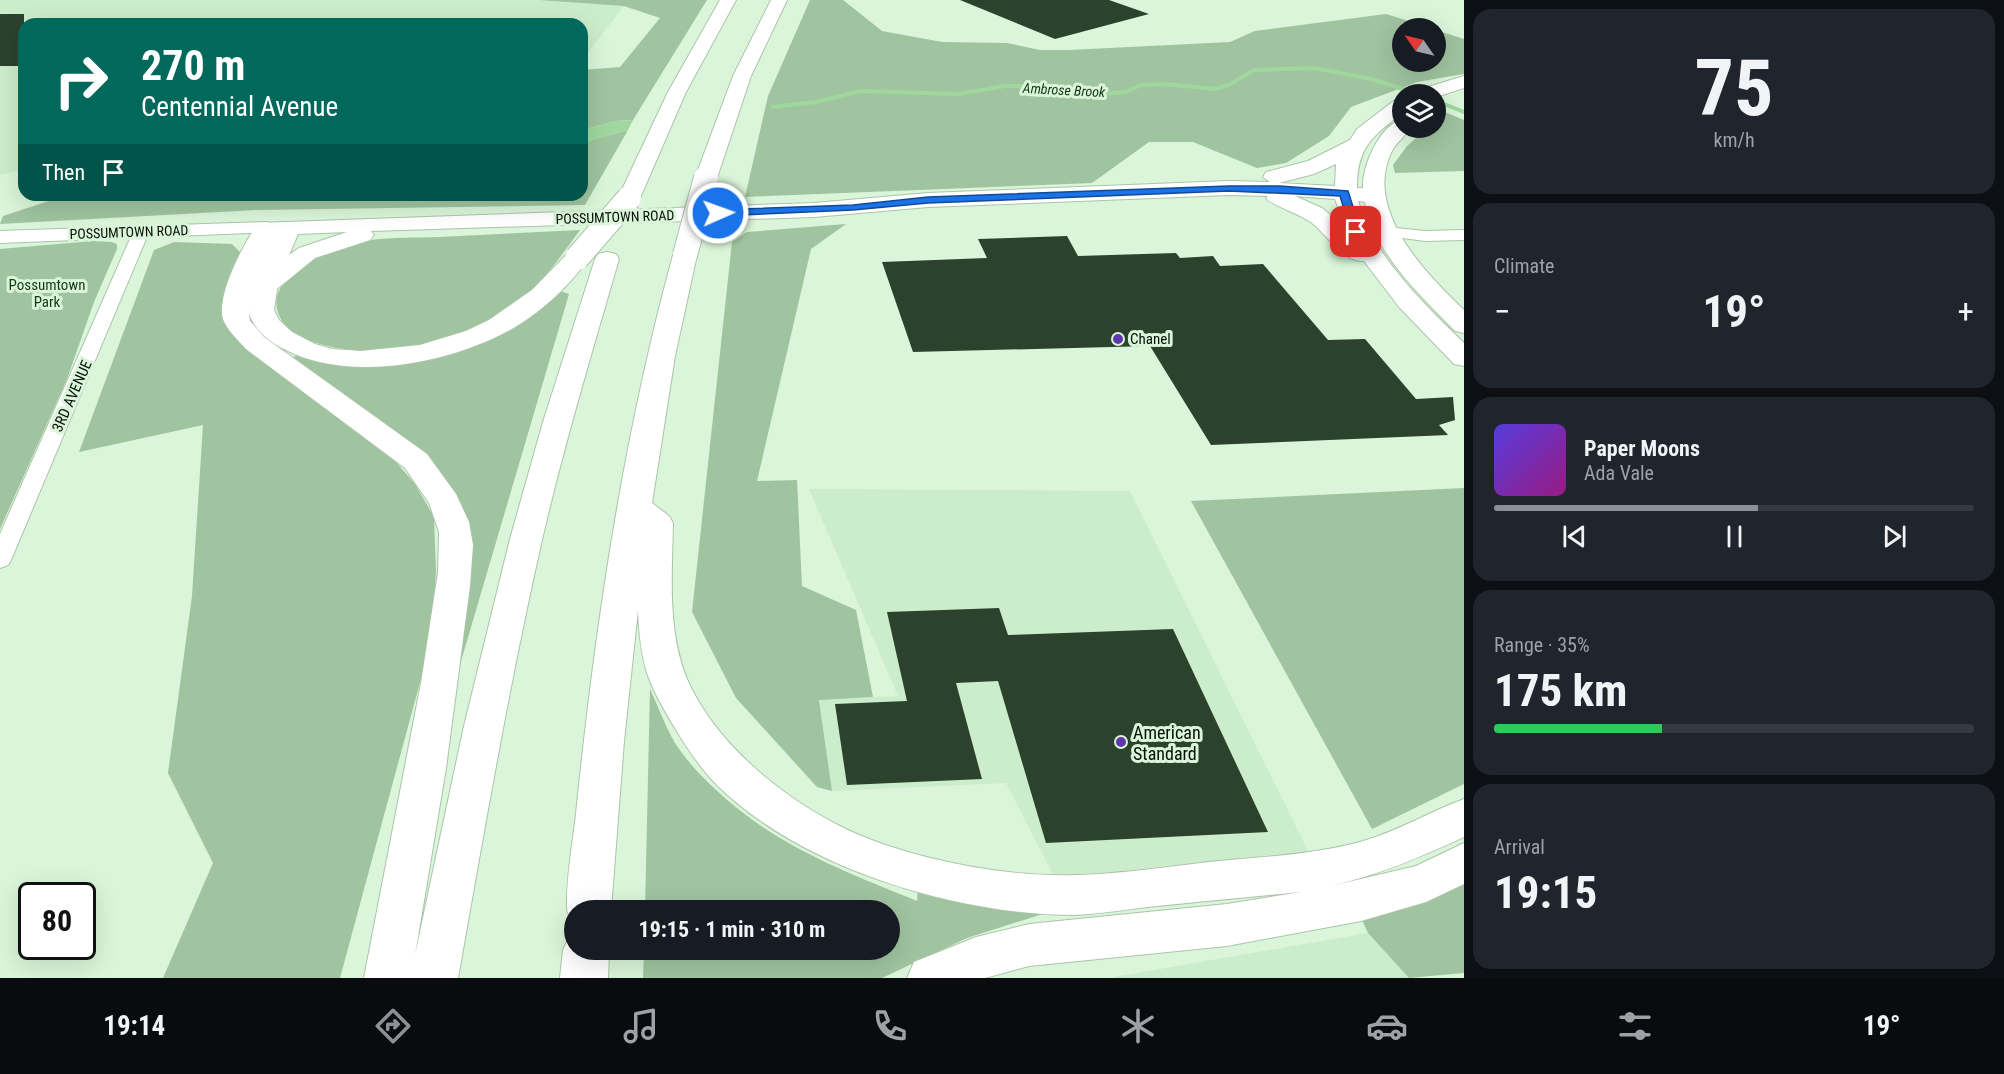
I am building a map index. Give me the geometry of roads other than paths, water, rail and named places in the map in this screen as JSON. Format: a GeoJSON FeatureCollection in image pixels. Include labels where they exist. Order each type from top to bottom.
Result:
{"type":"FeatureCollection","features":[{"type":"Feature","properties":{"kind":"highway"},"geometry":{"type":"LineString","coordinates":[[434,978],[510,608],[592,258],[633,190],[677,92],[728,0]]}},
{"type":"Feature","properties":{"kind":"highway"},"geometry":{"type":"LineString","coordinates":[[590,900],[613,659],[635,507],[668,316],[706,178],[742,76],[779,0]]}},
{"type":"Feature","properties":{"kind":"highway"},"geometry":{"type":"LineString","coordinates":[[1446,95],[1464,82]]}},
{"type":"Feature","properties":{"kind":"highway"},"geometry":{"type":"LineString","coordinates":[[1221,189],[1255,179],[1305,172],[1329,162],[1355,145],[1375,123],[1392,111]]}},
{"type":"Feature","properties":{"kind":"highway"},"geometry":{"type":"LineString","coordinates":[[1393,138],[1382,152],[1376,167],[1373,196],[1386,232],[1413,272],[1464,325]]}},
{"type":"Feature","properties":{"kind":"highway"},"geometry":{"type":"LineString","coordinates":[[1355,145],[1346,169],[1344,193],[1356,232],[1384,276]]}},
{"type":"Feature","properties":{"kind":"highway"},"geometry":{"type":"LineString","coordinates":[[1221,189],[1280,199],[1306,207],[1324,218],[1464,358]]}},
{"type":"Feature","properties":{"kind":"highway","name":"POSSUMTOWN ROAD"},"geometry":{"type":"LineString","coordinates":[[278,228],[814,210],[928,200],[1221,189],[1373,196]]}},
{"type":"Feature","properties":{"kind":"highway"},"geometry":{"type":"LineString","coordinates":[[266,285],[307,254],[342,241],[404,224]]}},
{"type":"Feature","properties":{"kind":"highway"},"geometry":{"type":"LineString","coordinates":[[278,228],[261,310],[266,322],[290,343],[328,354],[380,358],[408,356],[450,346],[518,315],[592,258]]}},
{"type":"Feature","properties":{"kind":"highway"},"geometry":{"type":"LineString","coordinates":[[278,228],[236,295],[234,311],[236,320],[255,343],[416,461],[433,482],[444,502],[455,532],[454,574],[442,669],[388,978]]}},
{"type":"Feature","properties":{"kind":"highway"},"geometry":{"type":"LineString","coordinates":[[635,507],[657,523],[654,597],[658,639],[669,681],[699,733],[727,769],[774,807],[833,843],[904,869],[968,885],[1017,892],[1076,895],[1317,871],[1362,860],[1402,846],[1464,817]]}},
{"type":"Feature","properties":{"kind":"highway"},"geometry":{"type":"LineString","coordinates":[[931,978],[976,960],[1029,945],[1227,925],[1361,901],[1426,883],[1464,862]]}},
{"type":"Feature","properties":{"kind":"highway"},"geometry":{"type":"LineString","coordinates":[[584,978],[585,960]]}},
{"type":"Feature","properties":{"kind":"main road","name":"POSSUMTOWN ROAD"},"geometry":{"type":"LineString","coordinates":[[10,236],[278,228]]}},
{"type":"Feature","properties":{"kind":"street","name":"3RD AVENUE"},"geometry":{"type":"LineString","coordinates":[[0,560],[141,232]]}},
{"type":"Feature","properties":{"kind":"street"},"geometry":{"type":"LineString","coordinates":[[1386,232],[1425,236],[1464,235]]}},
{"type":"Feature","properties":{"kind":"waterway","name":"Ambrose Brook"},"geometry":{"type":"LineString","coordinates":[[773,107],[816,102],[861,91],[958,94],[1005,86],[1032,86],[1104,94],[1126,92],[1141,85],[1163,84],[1216,89],[1229,85],[1254,70],[1314,68],[1392,86]]}},
{"type":"Feature","properties":{"kind":"waterway","name":"Ambrose Brook"},"geometry":{"type":"LineString","coordinates":[[1446,105],[1464,112]]}},
{"type":"Feature","properties":{"kind":"place","name":"Chanel"},"geometry":{"type":"Point","coordinates":[1118,339]}},
{"type":"Feature","properties":{"kind":"place","name":"American Standard"},"geometry":{"type":"Point","coordinates":[1121,742]}},
{"type":"Feature","properties":{"kind":"park label","name":"Possumtown Park"},"geometry":{"type":"Point","coordinates":[47,294]}}]}
